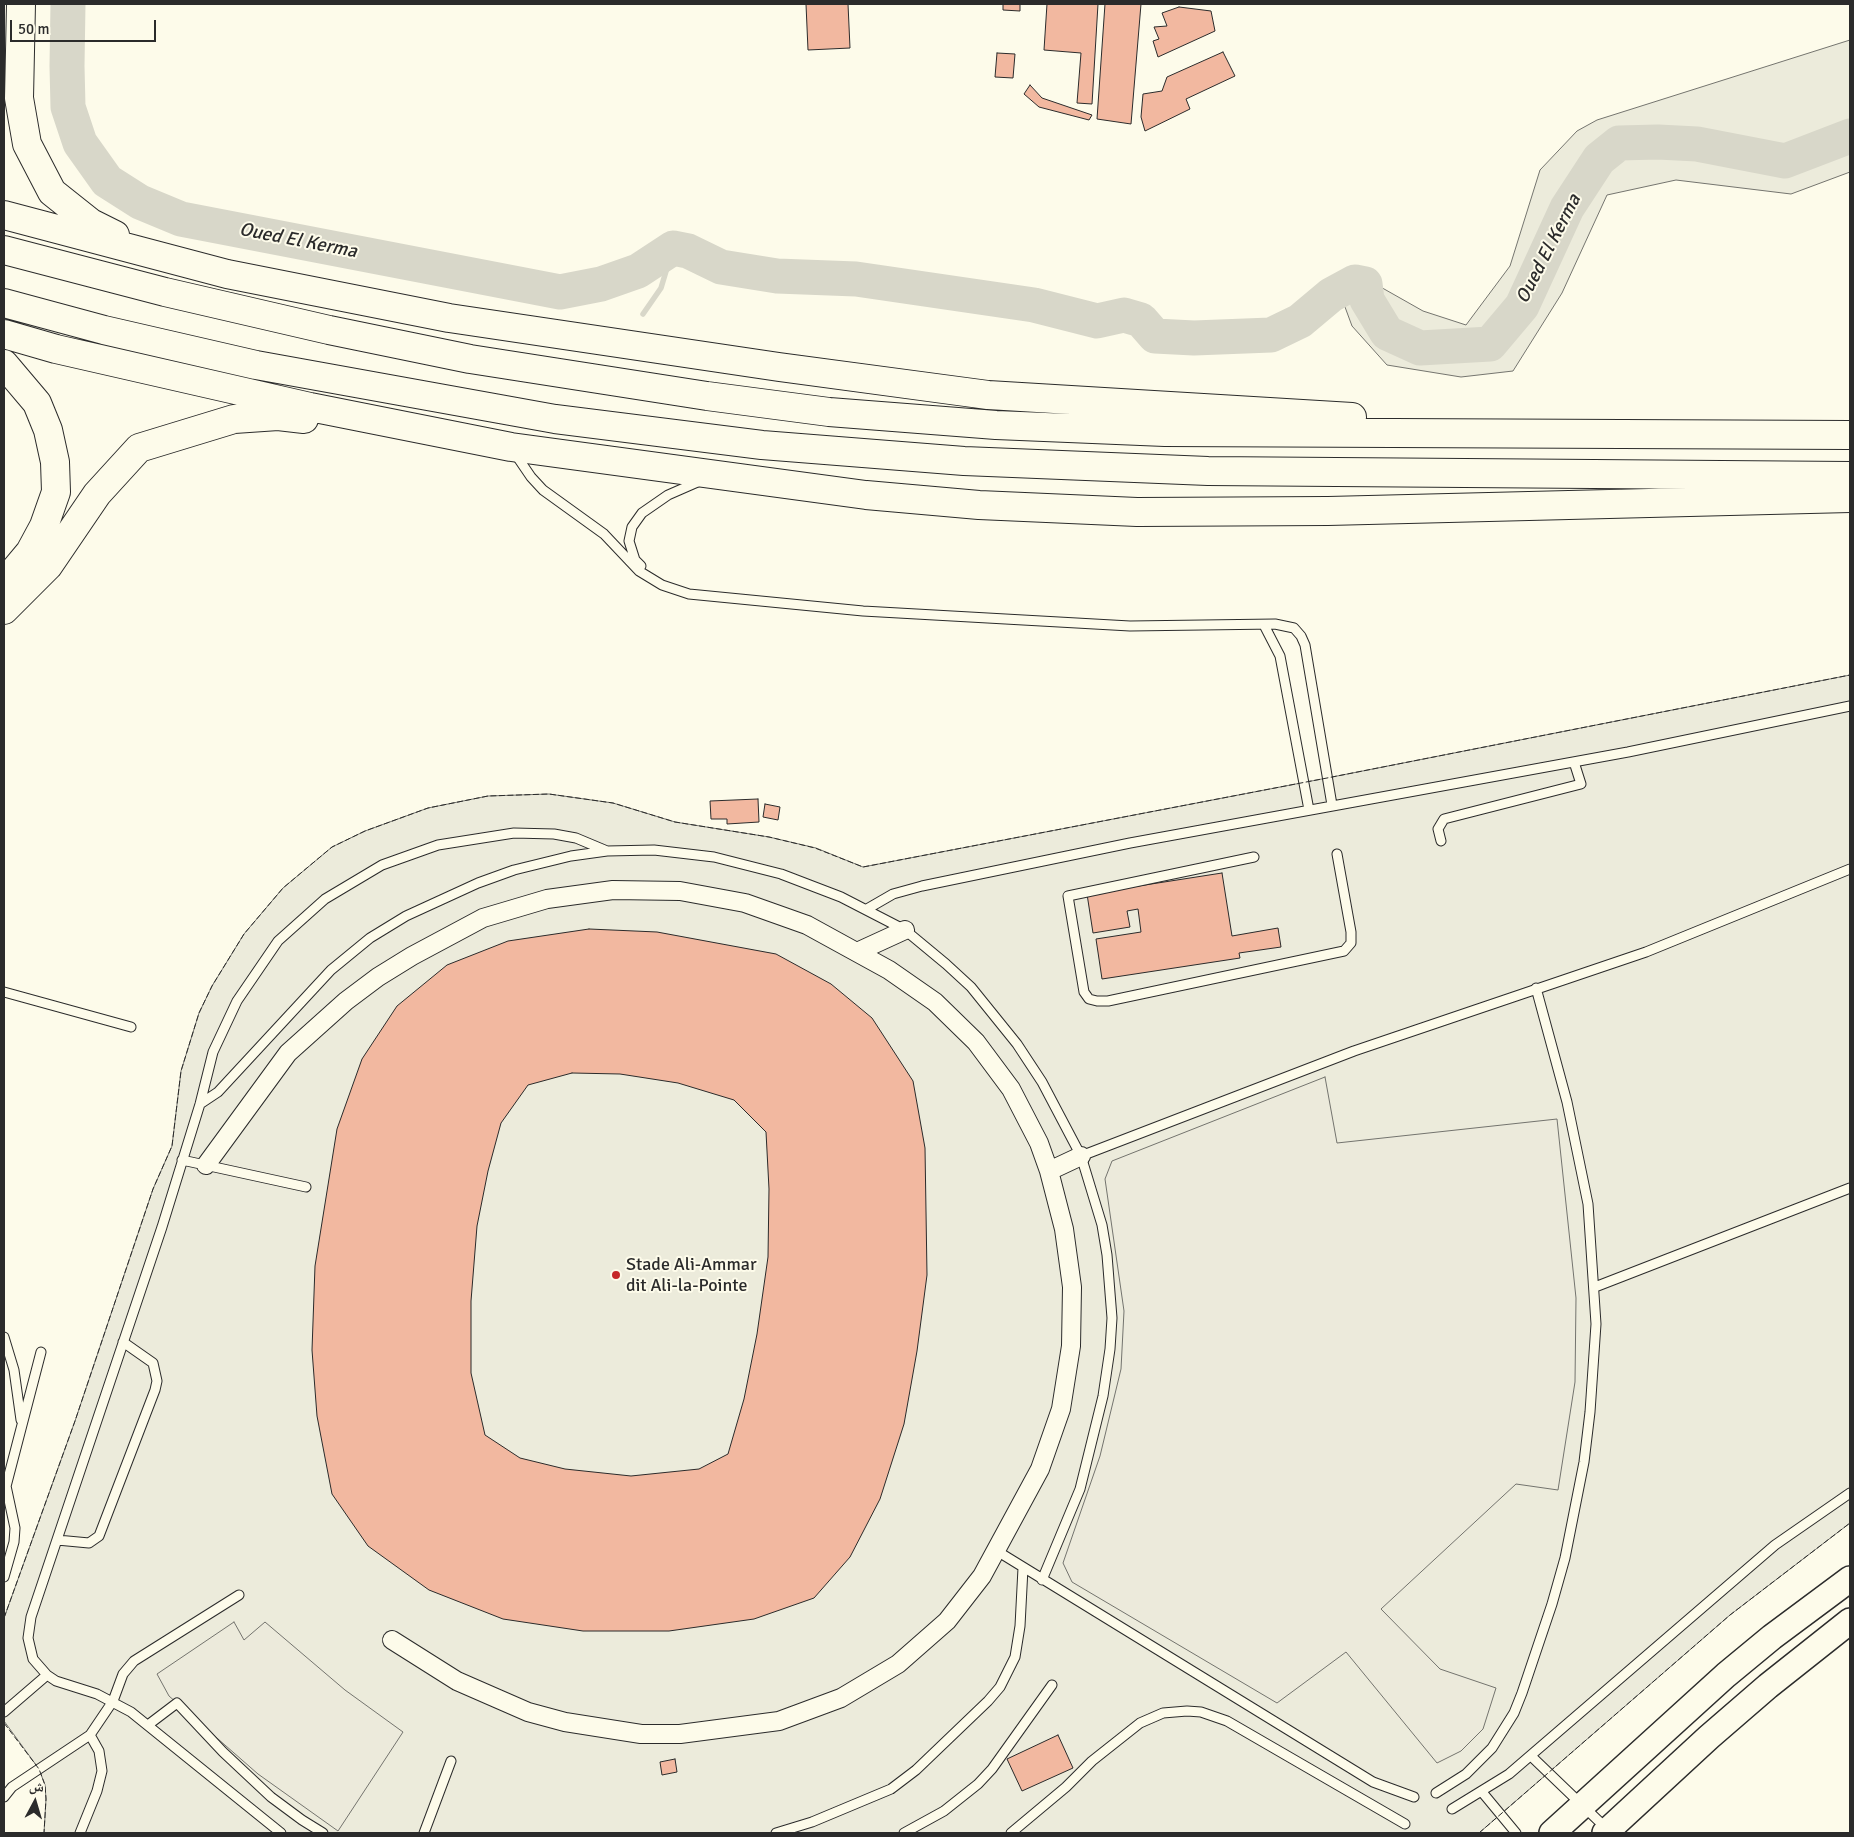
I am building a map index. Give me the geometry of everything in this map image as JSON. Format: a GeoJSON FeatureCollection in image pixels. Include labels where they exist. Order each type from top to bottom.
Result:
{"type":"FeatureCollection","features":[{"type":"Feature","properties":{"kind":"highway"},"geometry":{"type":"LineString","coordinates":[[20,4],[19,98],[27,144],[52,192],[92,223],[141,248],[227,274]]}},
{"type":"Feature","properties":{"kind":"highway"},"geometry":{"type":"LineString","coordinates":[[4,215],[227,274],[449,318],[779,367],[988,395],[1234,408],[1375,418],[1515,433]]}},
{"type":"Feature","properties":{"kind":"highway"},"geometry":{"type":"LineString","coordinates":[[4,250],[174,294],[329,330],[470,359],[707,396],[829,412],[996,425],[1165,432],[1850,435]]}},
{"type":"Feature","properties":{"kind":"highway"},"geometry":{"type":"LineString","coordinates":[[4,303],[104,330],[256,365],[555,419],[762,445],[964,461],[1208,471],[1850,476]]}},
{"type":"Feature","properties":{"kind":"highway"},"geometry":{"type":"LineString","coordinates":[[4,334],[56,349],[310,407],[511,447],[866,495],[979,505],[1137,512],[1328,511],[1850,498]]}},
{"type":"Feature","properties":{"kind":"highway"},"geometry":{"type":"LineString","coordinates":[[4,364],[17,376],[37,403],[48,430],[55,462],[56,492],[44,526],[30,552],[4,584]]}},
{"type":"Feature","properties":{"kind":"highway"},"geometry":{"type":"LineString","coordinates":[[4,610],[48,566],[98,494],[140,448],[183,434],[234,419],[278,416],[331,422],[476,448],[511,447]]}},
{"type":"Feature","properties":{"kind":"main road"},"geometry":{"type":"LineString","coordinates":[[1552,1833],[1726,1675],[1850,1579]]}},
{"type":"Feature","properties":{"kind":"main road"},"geometry":{"type":"LineString","coordinates":[[1607,1832],[1709,1737],[1768,1686],[1850,1622]]}},
{"type":"Feature","properties":{"kind":"street"},"geometry":{"type":"LineString","coordinates":[[206,1165],[288,1053],[346,1001],[378,977],[433,944],[483,918],[514,907],[555,897],[613,890],[680,891],[745,903],[807,925],[889,970],[928,997],[976,1042],[1011,1089],[1026,1115],[1049,1171],[1064,1229],[1072,1287],[1073,1316],[1068,1378],[1052,1439],[1040,1469],[997,1552],[971,1591],[947,1620],[898,1664],[841,1698],[779,1721],[680,1734],[632,1733],[565,1722],[528,1712],[483,1694],[424,1662],[392,1640]]}},
{"type":"Feature","properties":{"kind":"street"},"geometry":{"type":"LineString","coordinates":[[856,952],[905,930]]}},
{"type":"Feature","properties":{"kind":"street"},"geometry":{"type":"LineString","coordinates":[[1049,1171],[1081,1156]]}},
{"type":"Feature","properties":{"kind":"lane"},"geometry":{"type":"LineString","coordinates":[[511,447],[520,463],[543,490],[590,522],[639,571],[662,585],[689,594],[863,611],[1130,626],[1264,624],[1285,625],[1294,628],[1301,636],[1305,645],[1332,805]]}},
{"type":"Feature","properties":{"kind":"lane"},"geometry":{"type":"LineString","coordinates":[[662,585],[635,560],[629,541],[632,527],[642,513],[668,494],[714,474]]}},
{"type":"Feature","properties":{"kind":"lane"},"geometry":{"type":"LineString","coordinates":[[1264,624],[1280,656],[1309,810]]}},
{"type":"Feature","properties":{"kind":"lane"},"geometry":{"type":"LineString","coordinates":[[867,909],[893,894],[922,886],[1130,842],[1574,762],[1850,706]]}},
{"type":"Feature","properties":{"kind":"lane"},"geometry":{"type":"LineString","coordinates":[[1441,841],[1438,829],[1444,819],[1581,784],[1574,762]]}},
{"type":"Feature","properties":{"kind":"lane"},"geometry":{"type":"LineString","coordinates":[[281,1833],[148,1725],[113,1701],[56,1681],[47,1675],[33,1659],[29,1649],[28,1627],[182,1160],[200,1104],[213,1052],[237,1001],[278,941],[325,899],[382,865],[438,845],[497,835],[554,834],[576,838],[607,851]]}},
{"type":"Feature","properties":{"kind":"lane"},"geometry":{"type":"LineString","coordinates":[[200,1104],[218,1092],[331,970],[370,938],[406,916],[478,883],[523,868],[571,856],[607,851],[654,850],[746,863],[781,874],[867,909],[905,930],[946,964],[993,1013],[1042,1082],[1081,1156],[1095,1196],[1107,1255],[1111,1310],[1110,1349],[1101,1406],[1080,1489],[1042,1580]]}},
{"type":"Feature","properties":{"kind":"lane"},"geometry":{"type":"LineString","coordinates":[[1254,857],[1068,896],[1084,992],[1089,999],[1097,1001],[1108,1000],[1344,951],[1351,943],[1351,932],[1337,854]]}},
{"type":"Feature","properties":{"kind":"lane"},"geometry":{"type":"LineString","coordinates":[[1081,1156],[1354,1051],[1646,952],[1850,869]]}},
{"type":"Feature","properties":{"kind":"lane"},"geometry":{"type":"LineString","coordinates":[[1436,1793],[1466,1774],[1480,1761],[1504,1731],[1522,1693],[1547,1622],[1567,1549],[1584,1462],[1595,1362],[1595,1287],[1588,1204],[1567,1102],[1536,988]]}},
{"type":"Feature","properties":{"kind":"lane"},"geometry":{"type":"LineString","coordinates":[[4,992],[131,1027]]}},
{"type":"Feature","properties":{"kind":"lane"},"geometry":{"type":"LineString","coordinates":[[182,1160],[306,1187]]}},
{"type":"Feature","properties":{"kind":"lane"},"geometry":{"type":"LineString","coordinates":[[1595,1287],[1850,1188]]}},
{"type":"Feature","properties":{"kind":"lane"},"geometry":{"type":"LineString","coordinates":[[4,1337],[14,1370],[21,1425]]}},
{"type":"Feature","properties":{"kind":"lane"},"geometry":{"type":"LineString","coordinates":[[57,1540],[89,1543],[99,1536],[158,1381],[153,1363],[123,1342]]}},
{"type":"Feature","properties":{"kind":"lane"},"geometry":{"type":"LineString","coordinates":[[4,1577],[14,1542],[15,1528],[5,1490],[41,1352]]}},
{"type":"Feature","properties":{"kind":"lane"},"geometry":{"type":"LineString","coordinates":[[1452,1809],[1482,1792],[1531,1756],[1678,1626],[1775,1545],[1850,1493]]}},
{"type":"Feature","properties":{"kind":"lane"},"geometry":{"type":"LineString","coordinates":[[997,1552],[1373,1782],[1414,1797]]}},
{"type":"Feature","properties":{"kind":"lane"},"geometry":{"type":"LineString","coordinates":[[776,1833],[812,1822],[891,1789],[916,1770],[988,1701],[1000,1687],[1015,1657],[1020,1626],[1023,1568]]}},
{"type":"Feature","properties":{"kind":"lane"},"geometry":{"type":"LineString","coordinates":[[4,1797],[12,1787],[90,1735],[113,1701],[123,1674],[134,1661],[239,1595]]}},
{"type":"Feature","properties":{"kind":"lane"},"geometry":{"type":"LineString","coordinates":[[4,1712],[47,1675]]}},
{"type":"Feature","properties":{"kind":"lane"},"geometry":{"type":"LineString","coordinates":[[904,1833],[944,1811],[978,1784],[992,1769],[1052,1684]]}},
{"type":"Feature","properties":{"kind":"lane"},"geometry":{"type":"LineString","coordinates":[[148,1725],[177,1703],[223,1752],[264,1790],[302,1820],[323,1833]]}},
{"type":"Feature","properties":{"kind":"lane"},"geometry":{"type":"LineString","coordinates":[[1011,1833],[1066,1787],[1092,1761],[1140,1723],[1163,1713],[1187,1710],[1201,1712],[1227,1721],[1405,1824]]}},
{"type":"Feature","properties":{"kind":"lane"},"geometry":{"type":"LineString","coordinates":[[80,1833],[97,1791],[102,1771],[98,1751],[90,1735]]}},
{"type":"Feature","properties":{"kind":"lane"},"geometry":{"type":"LineString","coordinates":[[1531,1756],[1607,1832]]}},
{"type":"Feature","properties":{"kind":"lane"},"geometry":{"type":"LineString","coordinates":[[424,1833],[451,1761]]}},
{"type":"Feature","properties":{"kind":"lane"},"geometry":{"type":"LineString","coordinates":[[1482,1792],[1516,1833]]}},
{"type":"Feature","properties":{"kind":"shaded area"},"geometry":{"type":"Polygon","coordinates":[[[1850,40],[1850,172],[1791,194],[1676,180],[1607,195],[1562,293],[1513,371],[1461,377],[1387,365],[1352,326],[1345,307],[1370,281],[1423,311],[1466,325],[1510,266],[1540,170],[1577,131],[1597,120],[1850,40]]]}},
{"type":"Feature","properties":{"kind":"shaded area"},"geometry":{"type":"Polygon","coordinates":[[[1850,675],[1850,1523],[1730,1615],[1479,1833],[44,1833],[45,1785],[39,1769],[4,1721],[4,1618],[75,1421],[153,1189],[172,1146],[181,1071],[199,1013],[212,986],[244,934],[283,888],[332,847],[365,831],[428,808],[488,796],[549,794],[613,803],[675,822],[769,837],[816,848],[863,867],[1850,675]]]}},
{"type":"Feature","properties":{"kind":"shaded area"},"geometry":{"type":"Polygon","coordinates":[[[1325,1077],[1337,1143],[1557,1119],[1576,1298],[1575,1382],[1558,1490],[1516,1484],[1381,1609],[1440,1669],[1496,1688],[1483,1729],[1461,1751],[1437,1763],[1346,1652],[1277,1703],[1072,1582],[1063,1563],[1100,1456],[1121,1369],[1124,1311],[1105,1179],[1112,1161],[1325,1077]]]}},
{"type":"Feature","properties":{"kind":"shaded area"},"geometry":{"type":"Polygon","coordinates":[[[234,1622],[244,1640],[265,1622],[345,1690],[403,1732],[338,1831],[258,1774],[169,1696],[157,1674],[234,1622]]]}},
{"type":"Feature","properties":{"kind":"building"},"geometry":{"type":"Polygon","coordinates":[[[806,4],[848,4],[850,48],[808,50],[806,4]]]}},
{"type":"Feature","properties":{"kind":"building"},"geometry":{"type":"Polygon","coordinates":[[[1003,4],[1020,4],[1020,11],[1003,10],[1003,4]]]}},
{"type":"Feature","properties":{"kind":"building"},"geometry":{"type":"Polygon","coordinates":[[[1047,4],[1098,4],[1092,104],[1077,103],[1081,53],[1044,50],[1047,4]]]}},
{"type":"Feature","properties":{"kind":"building"},"geometry":{"type":"Polygon","coordinates":[[[1105,4],[1141,4],[1131,124],[1097,119],[1105,4]]]}},
{"type":"Feature","properties":{"kind":"building"},"geometry":{"type":"Polygon","coordinates":[[[1179,7],[1211,11],[1215,31],[1158,57],[1153,41],[1159,39],[1154,27],[1167,26],[1162,13],[1179,7]]]}},
{"type":"Feature","properties":{"kind":"building"},"geometry":{"type":"Polygon","coordinates":[[[1223,52],[1235,76],[1186,99],[1190,109],[1145,131],[1141,117],[1143,94],[1162,91],[1167,77],[1223,52]]]}},
{"type":"Feature","properties":{"kind":"building"},"geometry":{"type":"Polygon","coordinates":[[[997,53],[1015,54],[1013,78],[995,77],[997,53]]]}},
{"type":"Feature","properties":{"kind":"building"},"geometry":{"type":"Polygon","coordinates":[[[1030,85],[1042,98],[1092,115],[1089,120],[1039,107],[1024,94],[1030,85]]]}},
{"type":"Feature","properties":{"kind":"building"},"geometry":{"type":"Polygon","coordinates":[[[758,799],[759,822],[727,824],[727,819],[711,819],[710,801],[758,799]]]}},
{"type":"Feature","properties":{"kind":"building"},"geometry":{"type":"Polygon","coordinates":[[[765,804],[780,807],[778,820],[763,817],[765,804]]]}},
{"type":"Feature","properties":{"kind":"building"},"geometry":{"type":"Polygon","coordinates":[[[1222,873],[1232,936],[1278,928],[1281,947],[1239,953],[1240,958],[1102,979],[1096,939],[1141,932],[1138,909],[1127,911],[1130,927],[1093,933],[1087,894],[1222,873]]]}},
{"type":"Feature","properties":{"kind":"building"},"geometry":{"type":"Polygon","coordinates":[[[589,929],[657,932],[776,954],[831,984],[872,1018],[913,1081],[925,1148],[927,1275],[917,1351],[904,1424],[880,1499],[850,1557],[814,1598],[754,1619],[669,1631],[583,1631],[503,1619],[429,1590],[368,1546],[332,1494],[317,1416],[312,1350],[315,1266],[337,1129],[362,1059],[397,1006],[447,965],[508,941],[589,929]],[[572,1073],[528,1085],[501,1123],[488,1171],[477,1226],[471,1301],[471,1373],[485,1435],[520,1458],[565,1469],[631,1476],[699,1469],[728,1454],[744,1399],[757,1334],[768,1257],[769,1189],[766,1132],[734,1100],[678,1083],[620,1074],[572,1073]]]}},
{"type":"Feature","properties":{"kind":"building"},"geometry":{"type":"Polygon","coordinates":[[[1058,1735],[1073,1768],[1022,1791],[1007,1759],[1058,1735]]]}},
{"type":"Feature","properties":{"kind":"building"},"geometry":{"type":"Polygon","coordinates":[[[675,1759],[677,1772],[662,1775],[660,1762],[675,1759]]]}},
{"type":"Feature","properties":{"kind":"waterway","name":"Oued El Kerma"},"geometry":{"type":"LineString","coordinates":[[68,4],[68,107],[80,143],[107,181],[140,202],[181,219],[560,292],[601,284],[638,271],[673,248],[688,251],[721,267],[777,276],[856,279],[1034,305],[1097,321],[1124,315],[1141,320],[1155,336],[1194,338],[1271,335],[1300,321],[1331,295],[1355,282],[1365,284],[1367,300],[1387,333],[1420,348],[1490,344],[1522,306],[1567,208],[1599,159],[1619,143],[1697,144],[1785,161],[1850,136]]}},
{"type":"Feature","properties":{"kind":"waterway"},"geometry":{"type":"LineString","coordinates":[[643,314],[661,288],[673,248]]}},
{"type":"Feature","properties":{"kind":"fence"},"geometry":{"type":"LineString","coordinates":[[4,1618],[75,1421],[153,1189],[172,1146],[181,1071],[199,1013],[212,986],[244,934],[283,888],[332,847],[365,831],[428,808],[488,796],[549,794],[613,803],[675,822],[769,837],[815,848],[863,867],[1850,675]]}},
{"type":"Feature","properties":{"kind":"fence"},"geometry":{"type":"LineString","coordinates":[[1479,1833],[1730,1615],[1850,1523]]}},
{"type":"Feature","properties":{"kind":"fence"},"geometry":{"type":"LineString","coordinates":[[4,1723],[39,1769],[45,1785],[44,1833]]}},
{"type":"Feature","properties":{"kind":"place","name":"Stade Ali-Ammar dit Ali-la-Pointe"},"geometry":{"type":"Point","coordinates":[616,1275]}}]}
